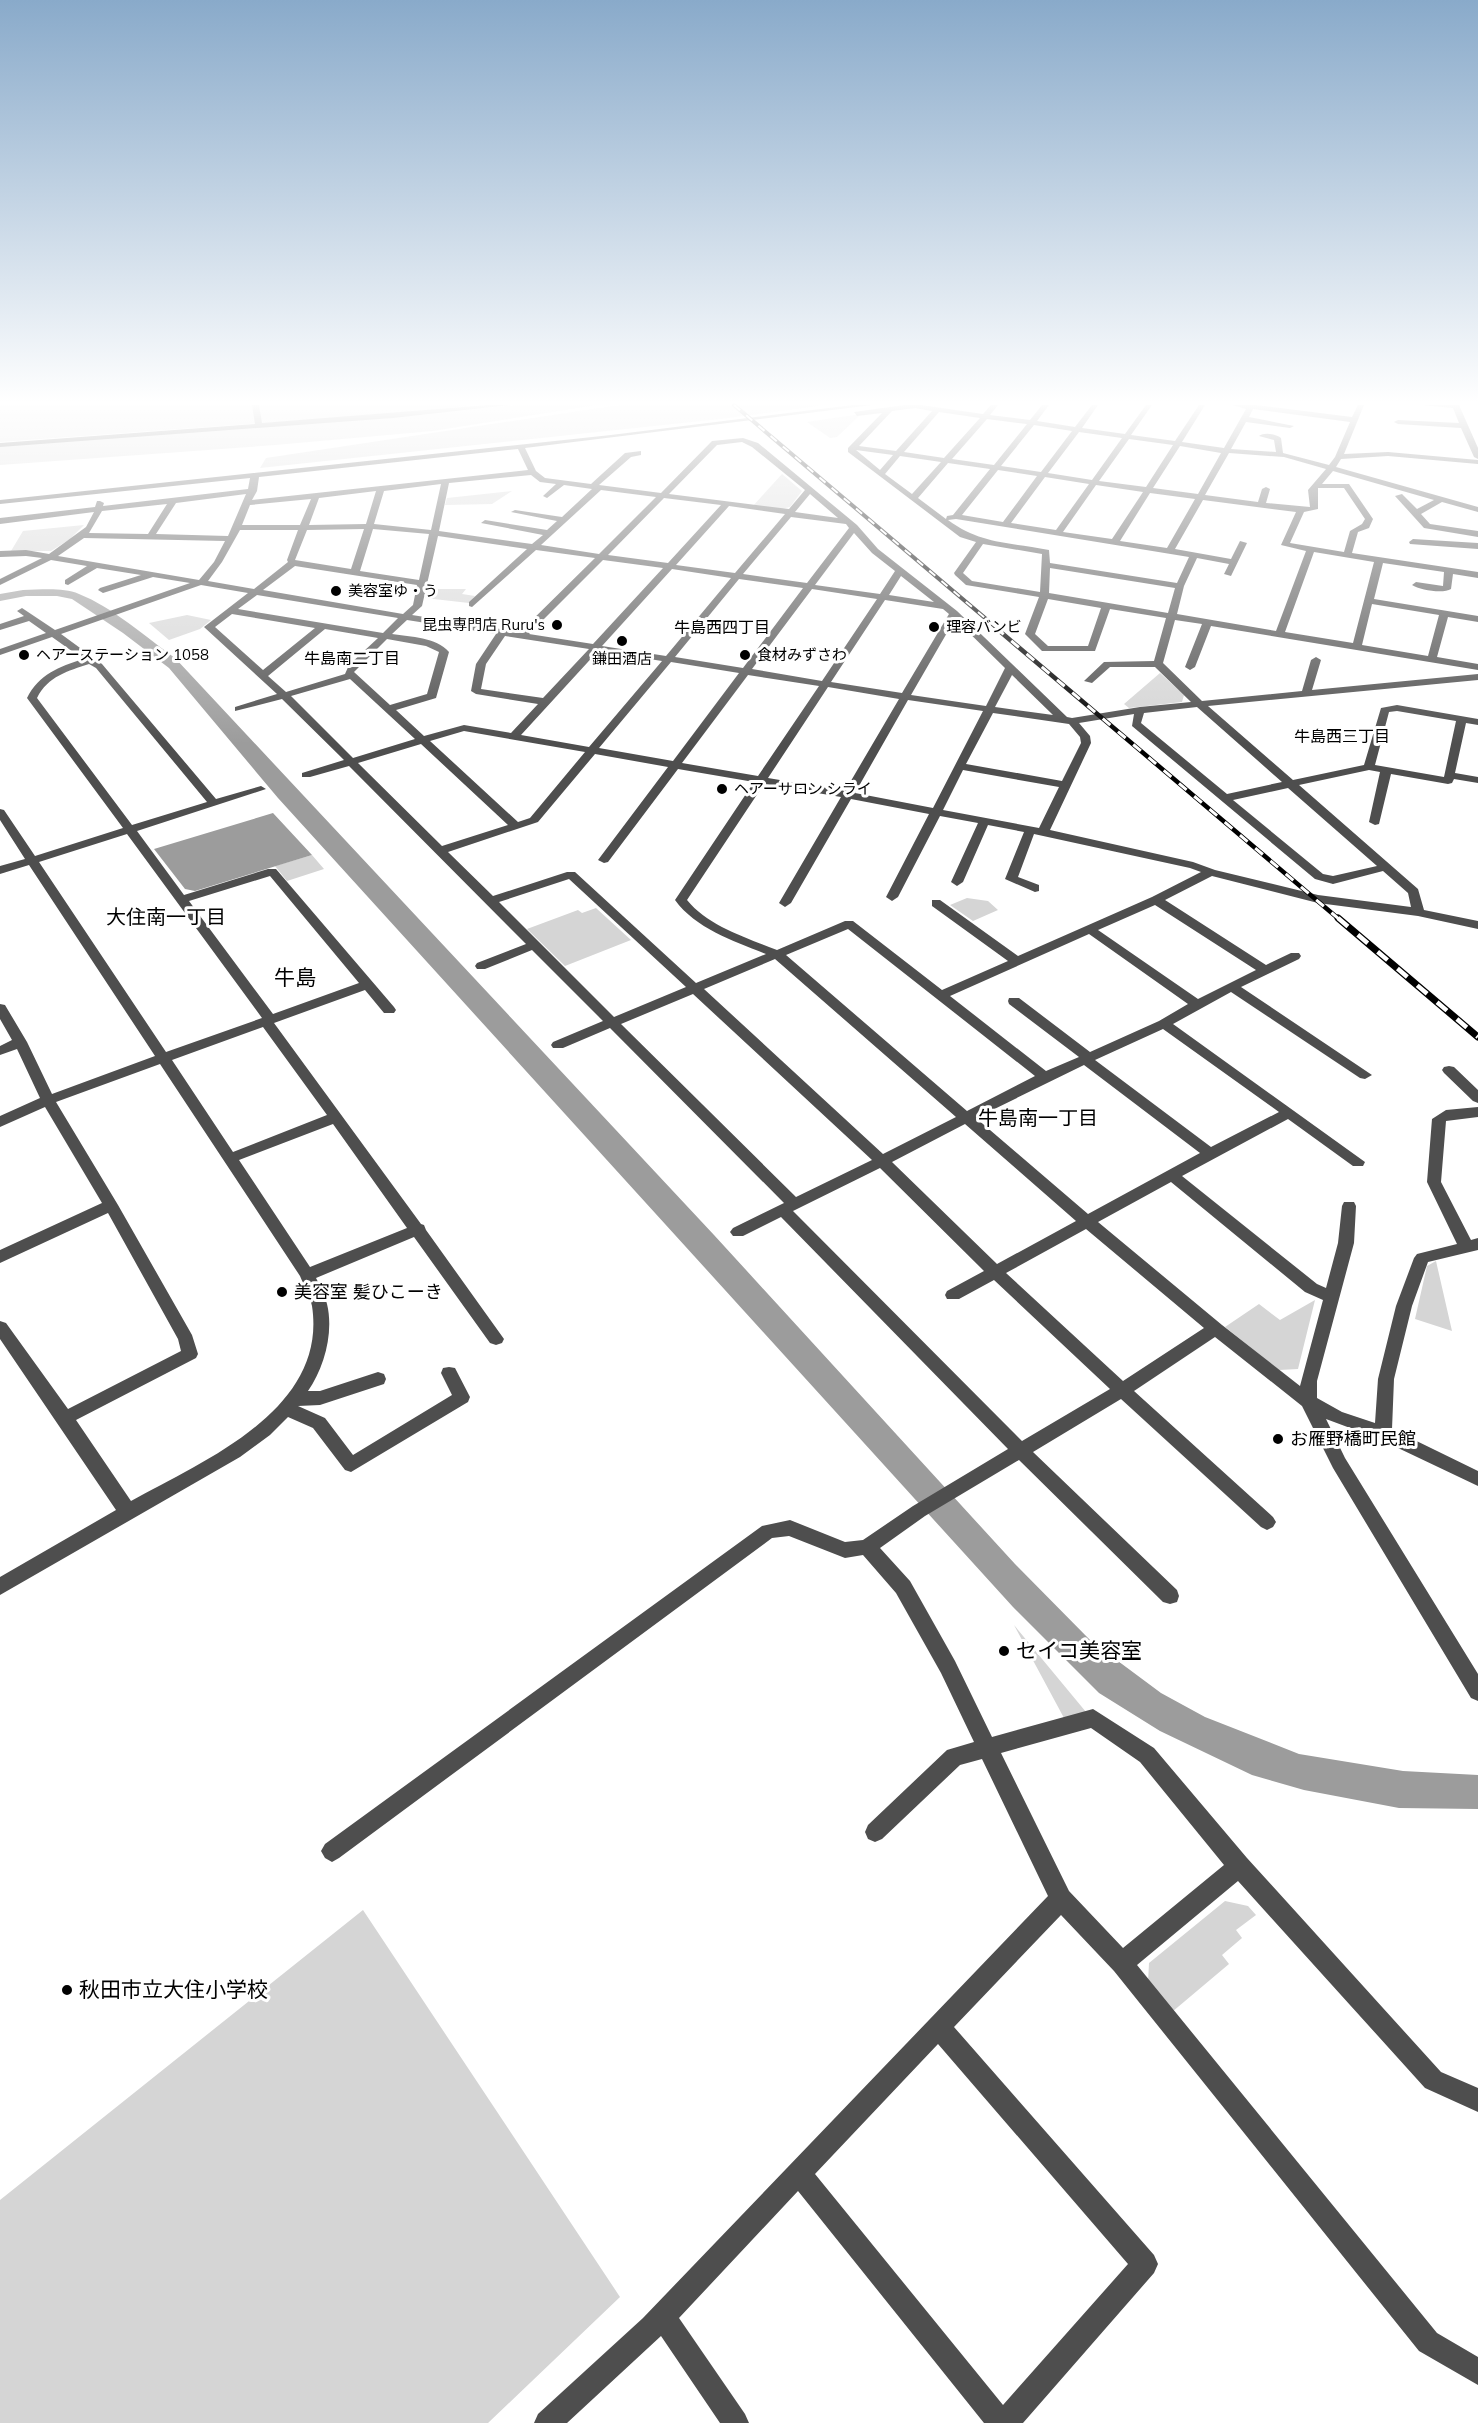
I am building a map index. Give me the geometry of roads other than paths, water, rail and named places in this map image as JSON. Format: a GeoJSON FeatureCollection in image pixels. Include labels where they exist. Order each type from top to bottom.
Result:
{"type":"FeatureCollection","features":[{"type":"Feature","properties":{"kind":"street"},"geometry":{"type":"LineString","coordinates":[[0,521],[27,518]]}},
{"type":"Feature","properties":{"kind":"street"},"geometry":{"type":"LineString","coordinates":[[0,582],[51,557],[84,535],[95,518]]}},
{"type":"Feature","properties":{"kind":"street"},"geometry":{"type":"LineString","coordinates":[[151,536],[162,518]]}},
{"type":"Feature","properties":{"kind":"street"},"geometry":{"type":"LineString","coordinates":[[0,652],[202,582],[211,573],[241,518]]}},
{"type":"Feature","properties":{"kind":"street"},"geometry":{"type":"LineString","coordinates":[[293,563],[291,560],[307,518]]}},
{"type":"Feature","properties":{"kind":"street"},"geometry":{"type":"LineString","coordinates":[[355,572],[373,518]]}},
{"type":"Feature","properties":{"kind":"street"},"geometry":{"type":"LineString","coordinates":[[438,518],[417,606],[352,667],[349,673],[516,826]]}},
{"type":"Feature","properties":{"kind":"street"},"geometry":{"type":"LineString","coordinates":[[558,518],[564,519]]}},
{"type":"Feature","properties":{"kind":"street"},"geometry":{"type":"LineString","coordinates":[[523,635],[641,518]]}},
{"type":"Feature","properties":{"kind":"street"},"geometry":{"type":"LineString","coordinates":[[514,736],[714,518]]}},
{"type":"Feature","properties":{"kind":"street"},"geometry":{"type":"LineString","coordinates":[[441,850],[534,820],[787,518]]}},
{"type":"Feature","properties":{"kind":"street"},"geometry":{"type":"LineString","coordinates":[[816,518],[851,525]]}},
{"type":"Feature","properties":{"kind":"street"},"geometry":{"type":"LineString","coordinates":[[843,518],[875,551],[954,613],[1085,735],[1086,743],[1043,832]]}},
{"type":"Feature","properties":{"kind":"street"},"geometry":{"type":"LineString","coordinates":[[942,519],[949,518]]}},
{"type":"Feature","properties":{"kind":"street"},"geometry":{"type":"LineString","coordinates":[[963,518],[1234,562]]}},
{"type":"Feature","properties":{"kind":"street"},"geometry":{"type":"LineString","coordinates":[[1005,525],[1010,518]]}},
{"type":"Feature","properties":{"kind":"street"},"geometry":{"type":"LineString","coordinates":[[1058,533],[1069,518]]}},
{"type":"Feature","properties":{"kind":"street"},"geometry":{"type":"LineString","coordinates":[[1115,542],[1130,518]]}},
{"type":"Feature","properties":{"kind":"street"},"geometry":{"type":"LineString","coordinates":[[1170,551],[1189,518]]}},
{"type":"Feature","properties":{"kind":"street"},"geometry":{"type":"LineString","coordinates":[[1298,518],[1285,545],[1310,551],[1478,575]]}},
{"type":"Feature","properties":{"kind":"street"},"geometry":{"type":"LineString","coordinates":[[1347,556],[1354,531],[1366,526],[1369,518]]}},
{"type":"Feature","properties":{"kind":"street"},"geometry":{"type":"LineString","coordinates":[[1420,518],[1426,526],[1478,534]]}},
{"type":"Feature","properties":{"kind":"street"},"geometry":{"type":"LineString","coordinates":[[472,604],[564,519]]}},
{"type":"Feature","properties":{"kind":"street"},"geometry":{"type":"LineString","coordinates":[[942,519],[963,535],[981,541],[1046,552],[1044,596],[1030,634],[1045,649],[1092,649],[1106,606]]}},
{"type":"Feature","properties":{"kind":"street"},"geometry":{"type":"LineString","coordinates":[[485,523],[549,533]]}},
{"type":"Feature","properties":{"kind":"street"},"geometry":{"type":"LineString","coordinates":[[604,860],[810,587],[851,525]]}},
{"type":"Feature","properties":{"kind":"street"},"geometry":{"type":"LineString","coordinates":[[236,528],[388,526],[943,606]]}},
{"type":"Feature","properties":{"kind":"street"},"geometry":{"type":"LineString","coordinates":[[84,535],[230,539]]}},
{"type":"Feature","properties":{"kind":"street"},"geometry":{"type":"LineString","coordinates":[[981,541],[958,573],[969,583],[1478,667]]}},
{"type":"Feature","properties":{"kind":"street"},"geometry":{"type":"LineString","coordinates":[[1413,542],[1478,546]]}},
{"type":"Feature","properties":{"kind":"street"},"geometry":{"type":"LineString","coordinates":[[1228,574],[1243,543]]}},
{"type":"Feature","properties":{"kind":"street"},"geometry":{"type":"LineString","coordinates":[[1280,634],[1310,551]]}},
{"type":"Feature","properties":{"kind":"street"},"geometry":{"type":"LineString","coordinates":[[0,554],[26,553],[746,672],[1067,720],[1140,710],[1478,677]]}},
{"type":"Feature","properties":{"kind":"street"},"geometry":{"type":"LineString","coordinates":[[1158,664],[1170,616],[1194,555]]}},
{"type":"Feature","properties":{"kind":"street"},"geometry":{"type":"LineString","coordinates":[[1357,646],[1379,561]]}},
{"type":"Feature","properties":{"kind":"street"},"geometry":{"type":"LineString","coordinates":[[422,583],[293,563],[209,627],[284,695],[441,850],[610,1022],[1021,1451],[1170,1596]]}},
{"type":"Feature","properties":{"kind":"street"},"geometry":{"type":"LineString","coordinates":[[68,582],[96,564]]}},
{"type":"Feature","properties":{"kind":"street"},"geometry":{"type":"LineString","coordinates":[[1047,565],[1180,586]]}},
{"type":"Feature","properties":{"kind":"street"},"geometry":{"type":"LineString","coordinates":[[900,570],[681,900],[687,911],[744,941],[777,954],[1216,1329],[1308,1401],[1336,1417],[1383,1433],[1478,1479]]}},
{"type":"Feature","properties":{"kind":"street"},"geometry":{"type":"LineString","coordinates":[[1416,585],[1447,590],[1449,571]]}},
{"type":"Feature","properties":{"kind":"street"},"geometry":{"type":"LineString","coordinates":[[103,590],[154,574]]}},
{"type":"Feature","properties":{"kind":"street"},"geometry":{"type":"LineString","coordinates":[[1369,601],[1478,619]]}},
{"type":"Feature","properties":{"kind":"street"},"geometry":{"type":"LineString","coordinates":[[231,610],[439,646],[444,652],[432,696],[389,709]]}},
{"type":"Feature","properties":{"kind":"street"},"geometry":{"type":"LineString","coordinates":[[22,611],[91,660],[213,803]]}},
{"type":"Feature","properties":{"kind":"street"},"geometry":{"type":"LineString","coordinates":[[785,903],[954,613]]}},
{"type":"Feature","properties":{"kind":"street"},"geometry":{"type":"LineString","coordinates":[[1432,659],[1444,613]]}},
{"type":"Feature","properties":{"kind":"street"},"geometry":{"type":"LineString","coordinates":[[0,627],[31,617]]}},
{"type":"Feature","properties":{"kind":"street"},"geometry":{"type":"LineString","coordinates":[[1190,667],[1209,622]]}},
{"type":"Feature","properties":{"kind":"street"},"geometry":{"type":"LineString","coordinates":[[263,675],[323,626]]}},
{"type":"Feature","properties":{"kind":"street"},"geometry":{"type":"LineString","coordinates":[[502,632],[494,649],[483,657],[476,671],[476,691],[546,702]]}},
{"type":"Feature","properties":{"kind":"street"},"geometry":{"type":"LineString","coordinates":[[91,660],[54,673],[37,685],[32,698],[183,899],[336,1117],[496,1338]]}},
{"type":"Feature","properties":{"kind":"street"},"geometry":{"type":"LineString","coordinates":[[1306,694],[1316,660]]}},
{"type":"Feature","properties":{"kind":"street"},"geometry":{"type":"LineString","coordinates":[[1089,681],[1107,664],[1158,664],[1199,704],[1414,892],[1418,912]]}},
{"type":"Feature","properties":{"kind":"street"},"geometry":{"type":"LineString","coordinates":[[892,897],[1011,668]]}},
{"type":"Feature","properties":{"kind":"street"},"geometry":{"type":"LineString","coordinates":[[239,709],[352,675]]}},
{"type":"Feature","properties":{"kind":"street"},"geometry":{"type":"LineString","coordinates":[[1369,767],[1385,710],[1397,708],[1478,722]]}},
{"type":"Feature","properties":{"kind":"street"},"geometry":{"type":"LineString","coordinates":[[1140,710],[1136,724],[1319,877],[1334,880],[1387,867]]}},
{"type":"Feature","properties":{"kind":"street"},"geometry":{"type":"LineString","coordinates":[[1225,798],[1369,767],[1448,781],[1462,719]]}},
{"type":"Feature","properties":{"kind":"street"},"geometry":{"type":"LineString","coordinates":[[306,776],[465,728],[848,795],[1043,832],[1193,865],[1211,872],[1318,899],[1418,912],[1478,925]]}},
{"type":"Feature","properties":{"kind":"street"},"geometry":{"type":"LineString","coordinates":[[960,766],[1066,785]]}},
{"type":"Feature","properties":{"kind":"street"},"geometry":{"type":"LineString","coordinates":[[1375,822],[1386,770]]}},
{"type":"Feature","properties":{"kind":"street"},"geometry":{"type":"LineString","coordinates":[[1450,775],[1478,780]]}},
{"type":"Feature","properties":{"kind":"street"},"geometry":{"type":"LineString","coordinates":[[0,870],[261,789]]}},
{"type":"Feature","properties":{"kind":"street"},"geometry":{"type":"LineString","coordinates":[[0,812],[307,1275],[320,1307],[321,1331],[316,1357],[307,1381],[291,1404],[246,1445],[0,1587]]}},
{"type":"Feature","properties":{"kind":"street"},"geometry":{"type":"LineString","coordinates":[[957,882],[984,821]]}},
{"type":"Feature","properties":{"kind":"street"},"geometry":{"type":"LineString","coordinates":[[1030,830],[1011,879],[1035,888]]}},
{"type":"Feature","properties":{"kind":"street"},"geometry":{"type":"LineString","coordinates":[[183,899],[272,871],[389,1010]]}},
{"type":"Feature","properties":{"kind":"street"},"geometry":{"type":"LineString","coordinates":[[941,994],[1156,900],[1211,872]]}},
{"type":"Feature","properties":{"kind":"street"},"geometry":{"type":"LineString","coordinates":[[490,901],[571,874],[882,1161],[1122,1390],[1267,1522]]}},
{"type":"Feature","properties":{"kind":"street"},"geometry":{"type":"LineString","coordinates":[[1156,900],[1264,969]]}},
{"type":"Feature","properties":{"kind":"street"},"geometry":{"type":"LineString","coordinates":[[936,903],[1016,960]]}},
{"type":"Feature","properties":{"kind":"street"},"geometry":{"type":"LineString","coordinates":[[558,1045],[849,924],[1045,1077]]}},
{"type":"Feature","properties":{"kind":"street"},"geometry":{"type":"LineString","coordinates":[[1089,929],[1197,1004]]}},
{"type":"Feature","properties":{"kind":"street"},"geometry":{"type":"LineString","coordinates":[[481,966],[534,945]]}},
{"type":"Feature","properties":{"kind":"street"},"geometry":{"type":"LineString","coordinates":[[738,1232],[968,1118],[1045,1077],[1164,1024],[1264,969],[1295,956]]}},
{"type":"Feature","properties":{"kind":"street"},"geometry":{"type":"LineString","coordinates":[[0,1122],[48,1100],[369,984]]}},
{"type":"Feature","properties":{"kind":"street"},"geometry":{"type":"LineString","coordinates":[[1233,988],[1365,1075]]}},
{"type":"Feature","properties":{"kind":"street"},"geometry":{"type":"LineString","coordinates":[[1014,1001],[1210,1154]]}},
{"type":"Feature","properties":{"kind":"street"},"geometry":{"type":"LineString","coordinates":[[0,1008],[20,1042],[48,1100],[111,1205],[186,1339],[190,1354],[65,1418]]}},
{"type":"Feature","properties":{"kind":"street"},"geometry":{"type":"LineString","coordinates":[[1164,1024],[1358,1162]]}},
{"type":"Feature","properties":{"kind":"street"},"geometry":{"type":"LineString","coordinates":[[0,1051],[20,1042]]}},
{"type":"Feature","properties":{"kind":"street"},"geometry":{"type":"LineString","coordinates":[[1449,1070],[1478,1098]]}},
{"type":"Feature","properties":{"kind":"street"},"geometry":{"type":"LineString","coordinates":[[1383,1433],[1386,1379],[1404,1306],[1422,1258],[1472,1245],[1434,1182],[1439,1119],[1446,1115],[1478,1112]]}},
{"type":"Feature","properties":{"kind":"street"},"geometry":{"type":"LineString","coordinates":[[953,1295],[1289,1113]]}},
{"type":"Feature","properties":{"kind":"street"},"geometry":{"type":"LineString","coordinates":[[228,1159],[336,1117]]}},
{"type":"Feature","properties":{"kind":"street"},"geometry":{"type":"LineString","coordinates":[[1172,1175],[1311,1288],[1332,1297]]}},
{"type":"Feature","properties":{"kind":"street"},"geometry":{"type":"LineString","coordinates":[[0,1257],[111,1205]]}},
{"type":"Feature","properties":{"kind":"street"},"geometry":{"type":"LineString","coordinates":[[1349,1206],[1346,1243],[1309,1381],[1308,1401],[1339,1463],[1478,1692]]}},
{"type":"Feature","properties":{"kind":"street"},"geometry":{"type":"LineString","coordinates":[[307,1275],[419,1229]]}},
{"type":"Feature","properties":{"kind":"street"},"geometry":{"type":"LineString","coordinates":[[0,1327],[128,1512]]}},
{"type":"Feature","properties":{"kind":"street"},"geometry":{"type":"LineString","coordinates":[[332,1851],[768,1531],[790,1528],[845,1550],[867,1547],[919,1511],[1122,1390],[1216,1329]]}},
{"type":"Feature","properties":{"kind":"street"},"geometry":{"type":"LineString","coordinates":[[291,1404],[319,1423],[351,1465],[462,1397],[449,1373]]}},
{"type":"Feature","properties":{"kind":"street"},"geometry":{"type":"LineString","coordinates":[[291,1404],[320,1398],[378,1379]]}},
{"type":"Feature","properties":{"kind":"street"},"geometry":{"type":"LineString","coordinates":[[867,1547],[903,1587],[948,1667],[1061,1899],[1122,1963],[1428,2342],[1478,2372]]}},
{"type":"Feature","properties":{"kind":"street"},"geometry":{"type":"LineString","coordinates":[[875,1832],[954,1757],[1093,1718],[1147,1755],[1239,1866],[1433,2080],[1478,2100]]}},
{"type":"Feature","properties":{"kind":"street"},"geometry":{"type":"LineString","coordinates":[[1122,1963],[1239,1866]]}},
{"type":"Feature","properties":{"kind":"street"},"geometry":{"type":"LineString","coordinates":[[547,2423],[662,2316],[1061,1899]]}},
{"type":"Feature","properties":{"kind":"street"},"geometry":{"type":"LineString","coordinates":[[799,2173],[1003,2423],[1145,2264],[939,2027]]}},
{"type":"Feature","properties":{"kind":"street"},"geometry":{"type":"LineString","coordinates":[[662,2316],[736,2423]]}},
{"type":"Feature","properties":{"kind":"railway"},"geometry":{"type":"LineString","coordinates":[[867,518],[998,629]]}},
{"type":"Feature","properties":{"kind":"railway"},"geometry":{"type":"LineString","coordinates":[[996,628],[1340,920]]}},
{"type":"Feature","properties":{"kind":"railway"},"geometry":{"type":"LineString","coordinates":[[1338,918],[1478,1037]]}},
{"type":"Feature","properties":{"kind":"place","name":"美容室ゆ・う"},"geometry":{"type":"Point","coordinates":[336,591]}},
{"type":"Feature","properties":{"kind":"place","name":"昆虫専門店 Ruru's"},"geometry":{"type":"Point","coordinates":[557,625]}},
{"type":"Feature","properties":{"kind":"place","name":"理容バンビ"},"geometry":{"type":"Point","coordinates":[934,627]}},
{"type":"Feature","properties":{"kind":"place","name":"鎌田酒店"},"geometry":{"type":"Point","coordinates":[622,641]}},
{"type":"Feature","properties":{"kind":"place","name":"ヘアーステーション 1058"},"geometry":{"type":"Point","coordinates":[24,655]}},
{"type":"Feature","properties":{"kind":"place","name":"食材みずさわ"},"geometry":{"type":"Point","coordinates":[745,655]}},
{"type":"Feature","properties":{"kind":"place","name":"ヘアーサロン シライ"},"geometry":{"type":"Point","coordinates":[722,789]}},
{"type":"Feature","properties":{"kind":"place","name":"美容室 髪ひこーき"},"geometry":{"type":"Point","coordinates":[282,1292]}},
{"type":"Feature","properties":{"kind":"place","name":"お雁野橋町民館"},"geometry":{"type":"Point","coordinates":[1278,1439]}},
{"type":"Feature","properties":{"kind":"place","name":"セイコ美容室"},"geometry":{"type":"Point","coordinates":[1004,1651]}},
{"type":"Feature","properties":{"kind":"place","name":"秋田市立大住小学校"},"geometry":{"type":"Point","coordinates":[67,1990]}},
{"type":"Feature","properties":{"kind":"district","name":"牛島西四丁目"},"geometry":{"type":"Point","coordinates":[722,627]}},
{"type":"Feature","properties":{"kind":"district","name":"牛島南二丁目"},"geometry":{"type":"Point","coordinates":[352,658]}},
{"type":"Feature","properties":{"kind":"district","name":"牛島西三丁目"},"geometry":{"type":"Point","coordinates":[1342,736]}},
{"type":"Feature","properties":{"kind":"district","name":"大住南一丁目"},"geometry":{"type":"Point","coordinates":[166,917]}},
{"type":"Feature","properties":{"kind":"district","name":"牛島"},"geometry":{"type":"Point","coordinates":[295,978]}},
{"type":"Feature","properties":{"kind":"district","name":"牛島南一丁目"},"geometry":{"type":"Point","coordinates":[1038,1118]}}]}
